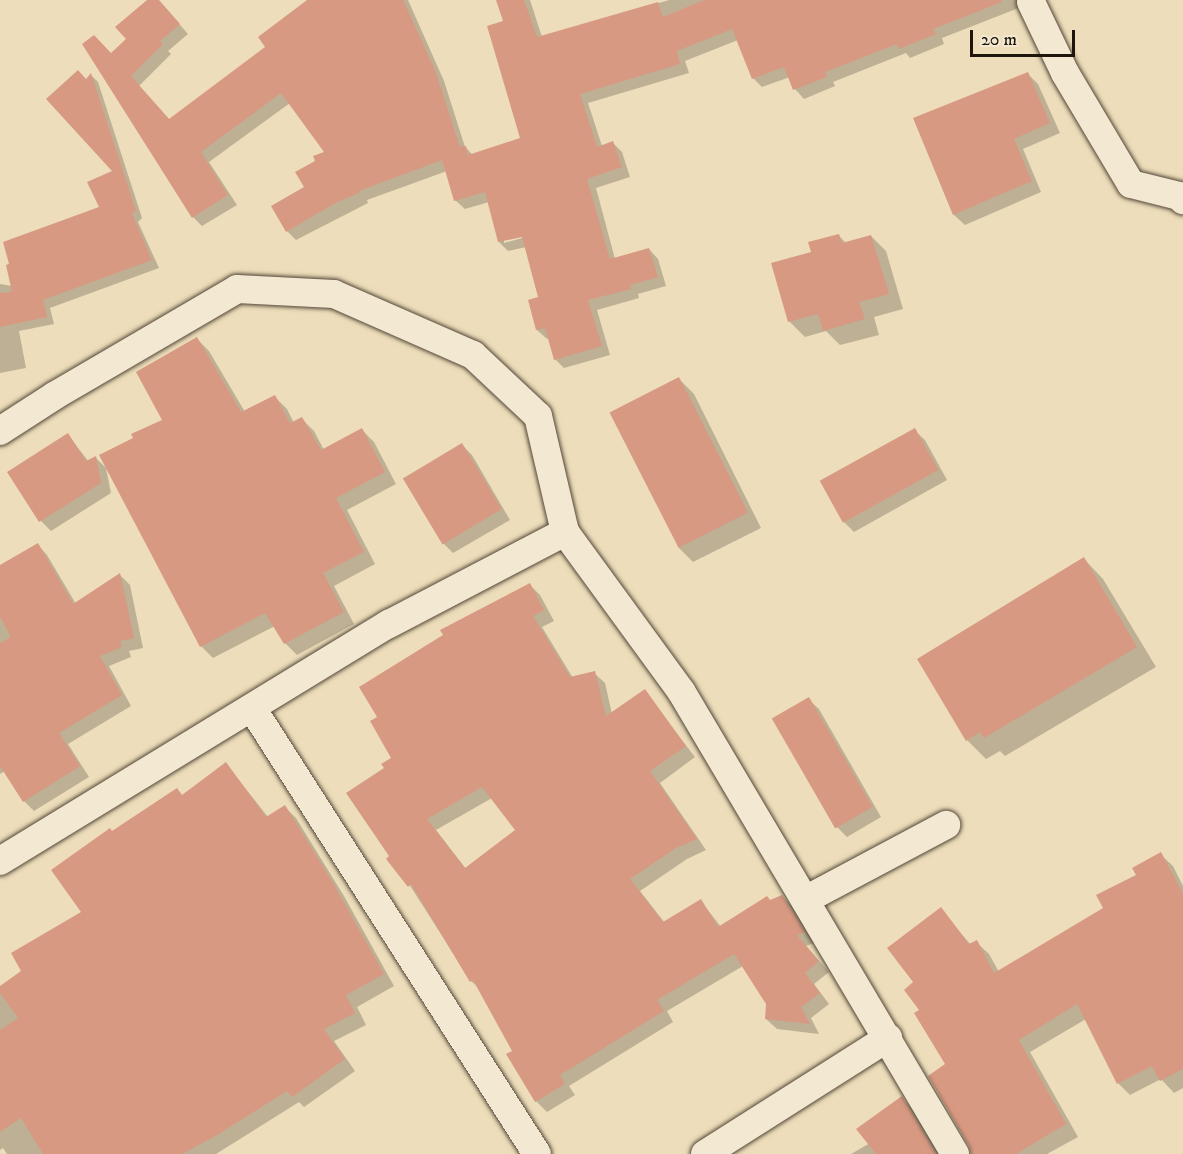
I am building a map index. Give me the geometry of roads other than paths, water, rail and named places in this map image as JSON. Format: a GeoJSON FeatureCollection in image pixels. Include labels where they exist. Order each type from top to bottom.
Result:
{"type":"FeatureCollection","features":[{"type":"Feature","properties":{"kind":"street"},"geometry":{"type":"LineString","coordinates":[[1031,2],[1065,73],[1131,184],[1179,196],[1183,200]]}},
{"type":"Feature","properties":{"kind":"street"},"geometry":{"type":"LineString","coordinates":[[0,431],[54,396],[237,289],[334,294],[473,355],[538,416],[565,532],[681,691],[955,1154]]}},
{"type":"Feature","properties":{"kind":"street"},"geometry":{"type":"LineString","coordinates":[[0,861],[389,624],[565,532]]}},
{"type":"Feature","properties":{"kind":"street"},"geometry":{"type":"LineString","coordinates":[[252,708],[537,1154]]}},
{"type":"Feature","properties":{"kind":"street"},"geometry":{"type":"LineString","coordinates":[[806,900],[946,825]]}},
{"type":"Feature","properties":{"kind":"street"},"geometry":{"type":"LineString","coordinates":[[705,1154],[888,1038]]}}]}
